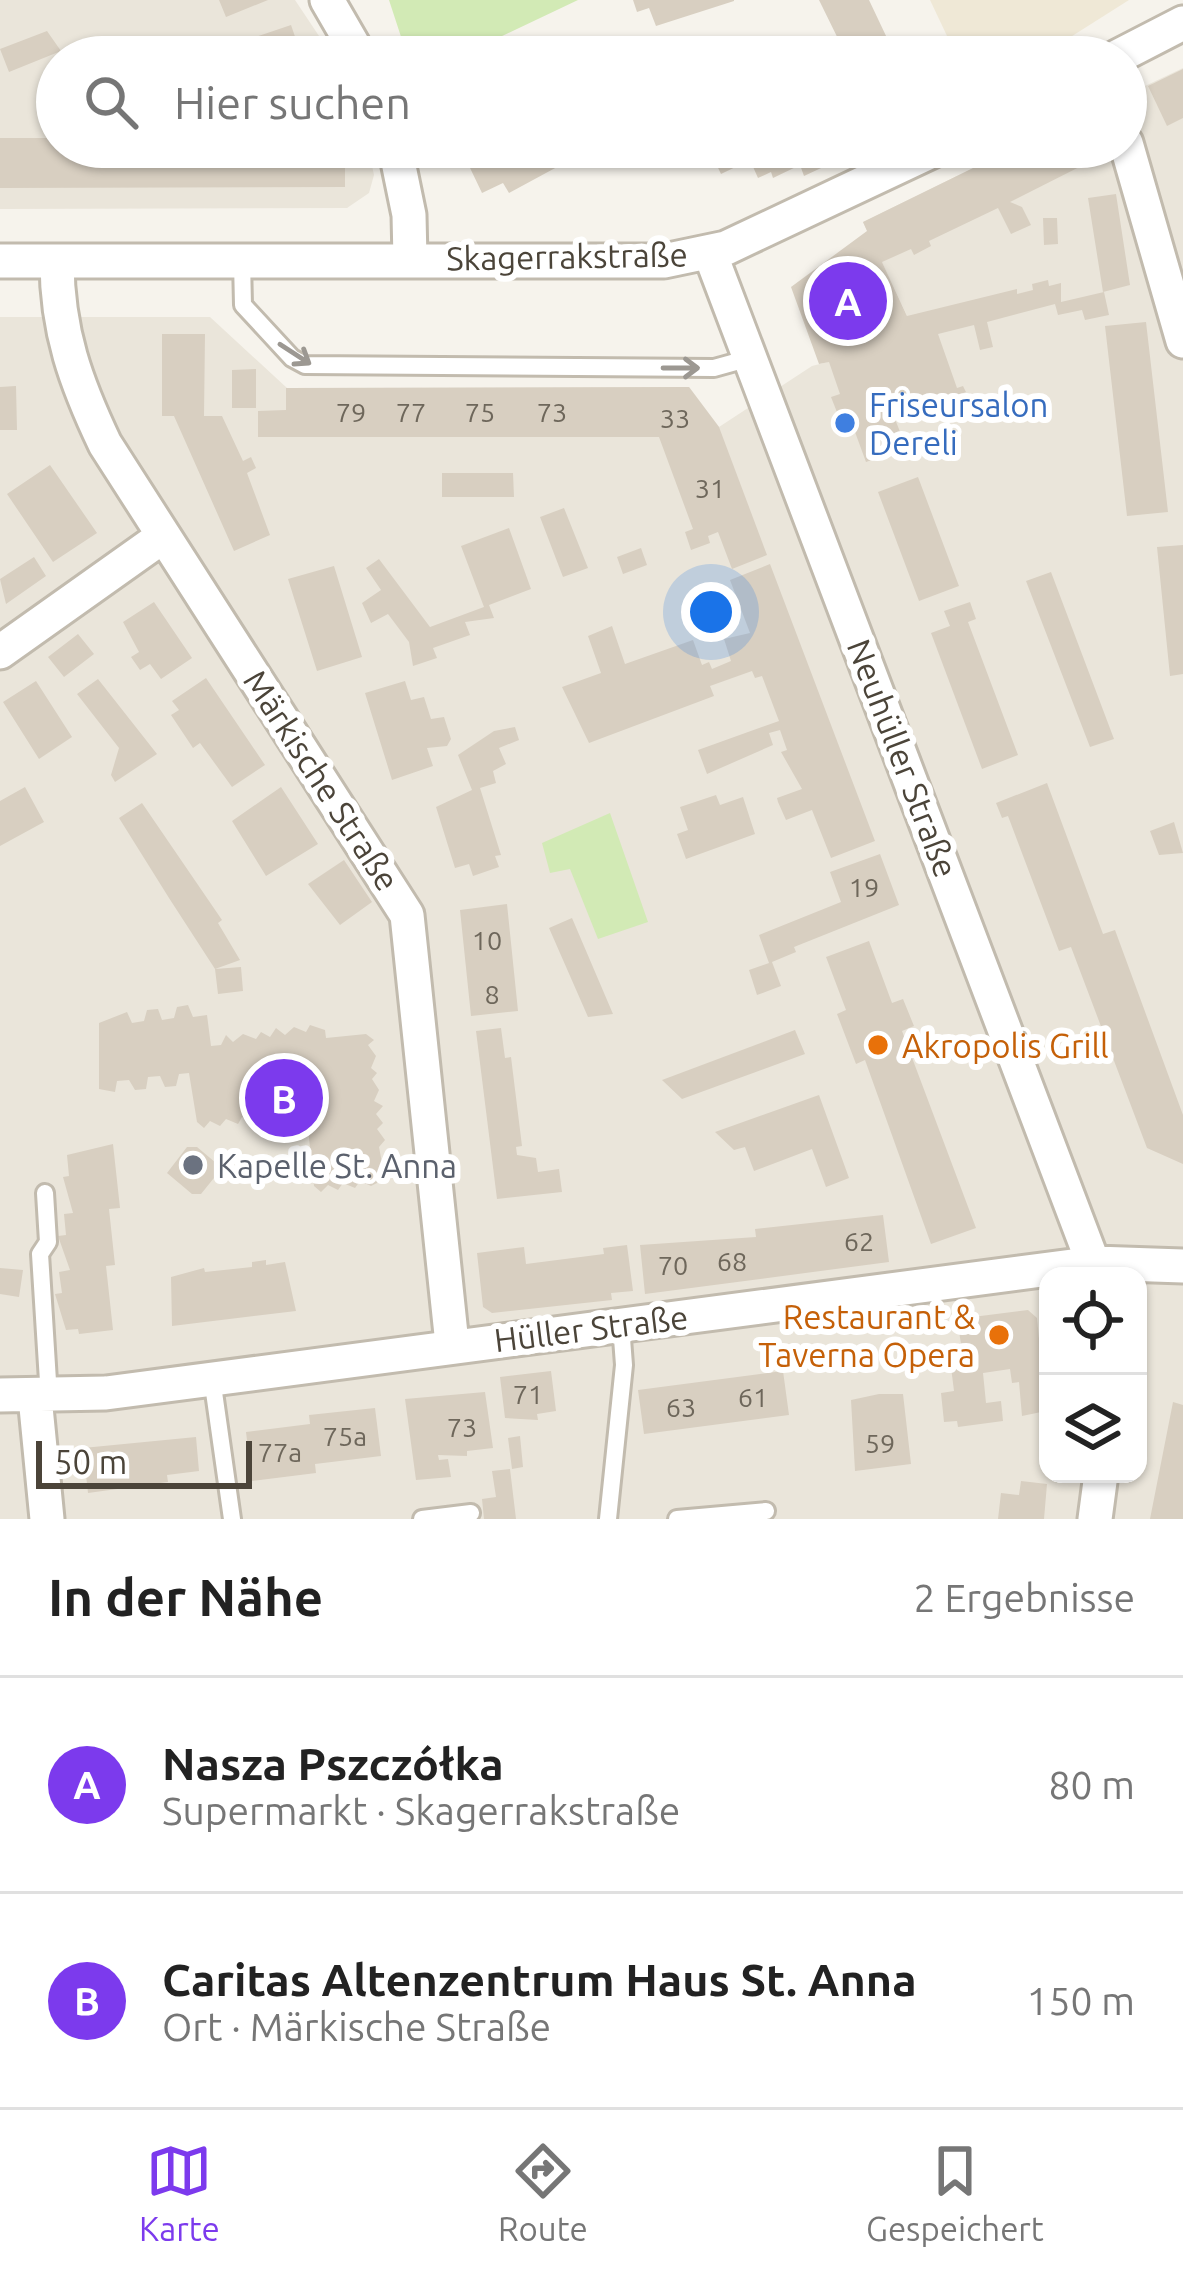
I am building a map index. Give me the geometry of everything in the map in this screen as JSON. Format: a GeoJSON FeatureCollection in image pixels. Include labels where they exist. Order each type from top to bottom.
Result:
{"type":"FeatureCollection","features":[{"type":"Feature","properties":{"kind":"street"},"geometry":{"type":"LineString","coordinates":[[328,0],[348,36]]}},
{"type":"Feature","properties":{"kind":"street"},"geometry":{"type":"LineString","coordinates":[[1147,42],[1183,23]]}},
{"type":"Feature","properties":{"kind":"street"},"geometry":{"type":"LineString","coordinates":[[399,168],[409,215],[410,259]]}},
{"type":"Feature","properties":{"kind":"street","name":"Skagerrakstraße"},"geometry":{"type":"LineString","coordinates":[[0,261],[664,261],[710,253],[894,168]]}},
{"type":"Feature","properties":{"kind":"street"},"geometry":{"type":"LineString","coordinates":[[1133,168],[1183,341]]}},
{"type":"Feature","properties":{"kind":"street","name":"Neuhüller Straße"},"geometry":{"type":"LineString","coordinates":[[710,253],[1095,1267]]}},
{"type":"Feature","properties":{"kind":"street","name":"Märkische Straße"},"geometry":{"type":"LineString","coordinates":[[57,262],[57,316],[75,382],[105,444],[407,915],[452,1344]]}},
{"type":"Feature","properties":{"kind":"street"},"geometry":{"type":"LineString","coordinates":[[0,652],[162,537]]}},
{"type":"Feature","properties":{"kind":"street","name":"Hüller Straße"},"geometry":{"type":"LineString","coordinates":[[1147,1267],[1183,1266]]}},
{"type":"Feature","properties":{"kind":"street","name":"Hüller Straße"},"geometry":{"type":"LineString","coordinates":[[0,1395],[42,1398],[452,1344],[1039,1276]]}},
{"type":"Feature","properties":{"kind":"street"},"geometry":{"type":"LineString","coordinates":[[42,1398],[47,1519]]}},
{"type":"Feature","properties":{"kind":"street"},"geometry":{"type":"LineString","coordinates":[[1095,1519],[1100,1483]]}},
{"type":"Feature","properties":{"kind":"lane"},"geometry":{"type":"LineString","coordinates":[[242,261],[243,305],[292,358],[305,364],[714,368],[750,358]]}},
{"type":"Feature","properties":{"kind":"lane"},"geometry":{"type":"LineString","coordinates":[[42,1398],[40,1253],[49,1242],[45,1193]]}},
{"type":"Feature","properties":{"kind":"lane"},"geometry":{"type":"LineString","coordinates":[[608,1519],[624,1365],[621,1325]]}},
{"type":"Feature","properties":{"kind":"lane"},"geometry":{"type":"LineString","coordinates":[[212,1377],[232,1519]]}},
{"type":"Feature","properties":{"kind":"lane"},"geometry":{"type":"LineString","coordinates":[[677,1519],[766,1511]]}},
{"type":"Feature","properties":{"kind":"lane"},"geometry":{"type":"LineString","coordinates":[[422,1519],[471,1513]]}},
{"type":"Feature","properties":{"kind":"shaded area"},"geometry":{"type":"Polygon","coordinates":[[[0,0],[295,0],[319,36],[36,36],[36,168],[372,168],[374,175],[369,193],[347,208],[0,209],[0,0]]]}},
{"type":"Feature","properties":{"kind":"shaded area"},"geometry":{"type":"Polygon","coordinates":[[[930,0],[1129,0],[1072,36],[947,36],[930,0]]]}},
{"type":"Feature","properties":{"kind":"shaded area"},"geometry":{"type":"Polygon","coordinates":[[[1183,68],[1183,1519],[0,1519],[0,317],[210,317],[287,388],[689,387],[719,427],[812,366],[918,339],[863,222],[973,168],[1147,168],[1147,85],[1183,68]]]}},
{"type":"Feature","properties":{"kind":"green space"},"geometry":{"type":"Polygon","coordinates":[[[389,0],[578,0],[502,36],[401,36],[389,0]]]}},
{"type":"Feature","properties":{"kind":"green space"},"geometry":{"type":"Polygon","coordinates":[[[610,813],[648,922],[598,939],[570,869],[550,873],[542,843],[610,813]]]}},
{"type":"Feature","properties":{"kind":"building"},"geometry":{"type":"Polygon","coordinates":[[[219,0],[268,0],[226,17],[219,0]]]}},
{"type":"Feature","properties":{"kind":"building"},"geometry":{"type":"Polygon","coordinates":[[[633,0],[734,1],[656,26],[649,8],[637,12],[633,0]]]}},
{"type":"Feature","properties":{"kind":"building"},"geometry":{"type":"Polygon","coordinates":[[[819,0],[869,0],[886,36],[837,36],[819,0]]]}},
{"type":"Feature","properties":{"kind":"building"},"geometry":{"type":"Polygon","coordinates":[[[291,25],[295,36],[259,36],[291,25]]]}},
{"type":"Feature","properties":{"kind":"building"},"geometry":{"type":"Polygon","coordinates":[[[47,31],[50,36],[36,36],[36,61],[9,72],[0,49],[47,31]]]}},
{"type":"Feature","properties":{"kind":"building"},"geometry":{"type":"Polygon","coordinates":[[[1183,69],[1183,118],[1167,126],[1148,86],[1183,69]]]}},
{"type":"Feature","properties":{"kind":"building"},"geometry":{"type":"Polygon","coordinates":[[[0,138],[36,138],[36,168],[345,168],[345,187],[0,188],[0,138]]]}},
{"type":"Feature","properties":{"kind":"building"},"geometry":{"type":"Polygon","coordinates":[[[470,168],[555,168],[509,193],[503,183],[482,193],[470,168]]]}},
{"type":"Feature","properties":{"kind":"building"},"geometry":{"type":"Polygon","coordinates":[[[754,168],[794,168],[773,178],[771,172],[758,178],[754,168]]]}},
{"type":"Feature","properties":{"kind":"building"},"geometry":{"type":"Polygon","coordinates":[[[973,168],[1077,168],[1010,202],[1022,207],[1031,225],[1011,234],[998,208],[929,241],[931,246],[914,255],[911,249],[882,262],[907,316],[1017,289],[1017,294],[1033,290],[1032,284],[1048,280],[1049,286],[1061,283],[1061,302],[1104,292],[1109,315],[1085,320],[1082,310],[1058,315],[1055,304],[987,322],[993,347],[980,350],[974,325],[938,334],[957,388],[963,386],[966,392],[895,419],[906,447],[866,462],[855,432],[846,435],[831,397],[840,394],[829,362],[819,364],[791,287],[867,231],[863,222],[973,168]]]}},
{"type":"Feature","properties":{"kind":"building"},"geometry":{"type":"Polygon","coordinates":[[[1116,194],[1130,285],[1103,292],[1088,198],[1116,194]]]}},
{"type":"Feature","properties":{"kind":"building"},"geometry":{"type":"Polygon","coordinates":[[[1043,218],[1057,218],[1058,244],[1044,245],[1043,218]]]}},
{"type":"Feature","properties":{"kind":"building"},"geometry":{"type":"Polygon","coordinates":[[[1146,322],[1168,512],[1127,516],[1105,326],[1146,322]]]}},
{"type":"Feature","properties":{"kind":"building"},"geometry":{"type":"Polygon","coordinates":[[[162,334],[205,334],[204,416],[222,416],[243,461],[251,457],[256,468],[247,473],[270,535],[234,551],[174,416],[162,416],[162,334]]]}},
{"type":"Feature","properties":{"kind":"building"},"geometry":{"type":"Polygon","coordinates":[[[256,369],[256,408],[232,408],[232,370],[256,369]]]}},
{"type":"Feature","properties":{"kind":"building"},"geometry":{"type":"Polygon","coordinates":[[[16,386],[17,430],[0,430],[0,387],[16,386]]]}},
{"type":"Feature","properties":{"kind":"building"},"geometry":{"type":"Polygon","coordinates":[[[689,387],[719,427],[767,555],[732,569],[718,532],[708,536],[710,543],[691,550],[685,532],[693,529],[659,437],[258,437],[258,411],[286,410],[286,388],[689,387]]]}},
{"type":"Feature","properties":{"kind":"building"},"geometry":{"type":"Polygon","coordinates":[[[50,465],[97,533],[53,562],[7,494],[50,465]]]}},
{"type":"Feature","properties":{"kind":"building"},"geometry":{"type":"Polygon","coordinates":[[[442,473],[513,473],[514,497],[442,497],[442,473]]]}},
{"type":"Feature","properties":{"kind":"building"},"geometry":{"type":"Polygon","coordinates":[[[918,477],[959,586],[919,601],[878,492],[918,477]]]}},
{"type":"Feature","properties":{"kind":"building"},"geometry":{"type":"Polygon","coordinates":[[[564,508],[588,568],[563,577],[540,517],[564,508]]]}},
{"type":"Feature","properties":{"kind":"building"},"geometry":{"type":"Polygon","coordinates":[[[509,528],[531,589],[489,605],[494,618],[465,622],[470,635],[433,648],[437,658],[413,666],[409,642],[388,614],[371,623],[362,603],[381,590],[366,568],[379,559],[430,627],[484,607],[461,546],[509,528]]]}},
{"type":"Feature","properties":{"kind":"building"},"geometry":{"type":"Polygon","coordinates":[[[1183,545],[1183,674],[1170,676],[1157,547],[1183,545]]]}},
{"type":"Feature","properties":{"kind":"building"},"geometry":{"type":"Polygon","coordinates":[[[641,548],[647,565],[623,574],[617,557],[641,548]]]}},
{"type":"Feature","properties":{"kind":"building"},"geometry":{"type":"Polygon","coordinates":[[[34,557],[46,576],[6,604],[0,579],[34,557]]]}},
{"type":"Feature","properties":{"kind":"building"},"geometry":{"type":"Polygon","coordinates":[[[770,564],[875,841],[831,858],[812,810],[786,820],[778,802],[777,798],[802,789],[781,752],[787,750],[780,730],[769,733],[773,745],[707,774],[698,750],[779,721],[762,676],[755,678],[752,671],[710,686],[714,696],[589,743],[562,687],[601,673],[588,636],[612,626],[625,664],[693,640],[702,665],[709,662],[712,669],[731,661],[724,639],[750,633],[730,580],[770,564]]]}},
{"type":"Feature","properties":{"kind":"building"},"geometry":{"type":"Polygon","coordinates":[[[334,566],[362,657],[317,671],[288,579],[334,566]]]}},
{"type":"Feature","properties":{"kind":"building"},"geometry":{"type":"Polygon","coordinates":[[[1051,572],[1114,739],[1090,747],[1026,581],[1051,572]]]}},
{"type":"Feature","properties":{"kind":"building"},"geometry":{"type":"Polygon","coordinates":[[[154,602],[192,658],[161,679],[150,664],[140,670],[131,657],[139,652],[123,622],[154,602]]]}},
{"type":"Feature","properties":{"kind":"building"},"geometry":{"type":"Polygon","coordinates":[[[970,602],[976,619],[968,622],[1018,755],[982,769],[931,633],[950,626],[944,611],[970,602]]]}},
{"type":"Feature","properties":{"kind":"building"},"geometry":{"type":"Polygon","coordinates":[[[78,634],[94,654],[64,677],[48,657],[78,634]]]}},
{"type":"Feature","properties":{"kind":"building"},"geometry":{"type":"Polygon","coordinates":[[[206,678],[265,765],[232,787],[200,743],[193,748],[171,715],[179,710],[172,701],[206,678]]]}},
{"type":"Feature","properties":{"kind":"building"},"geometry":{"type":"Polygon","coordinates":[[[98,679],[157,754],[115,782],[111,775],[119,748],[77,694],[98,679]]]}},
{"type":"Feature","properties":{"kind":"building"},"geometry":{"type":"Polygon","coordinates":[[[36,681],[72,737],[39,759],[3,702],[36,681]]]}},
{"type":"Feature","properties":{"kind":"building"},"geometry":{"type":"Polygon","coordinates":[[[405,681],[411,700],[424,697],[431,719],[444,717],[451,739],[447,746],[427,748],[433,766],[392,780],[365,693],[405,681]]]}},
{"type":"Feature","properties":{"kind":"building"},"geometry":{"type":"Polygon","coordinates":[[[515,727],[519,740],[499,748],[506,764],[493,771],[496,783],[480,788],[501,855],[495,856],[499,867],[473,876],[469,864],[455,868],[436,807],[472,790],[458,755],[494,731],[515,727]]]}},
{"type":"Feature","properties":{"kind":"building"},"geometry":{"type":"Polygon","coordinates":[[[1047,783],[1103,934],[1115,930],[1183,1115],[1183,1164],[1147,1148],[1071,947],[1059,951],[1008,816],[1002,818],[996,803],[1047,783]]]}},
{"type":"Feature","properties":{"kind":"building"},"geometry":{"type":"Polygon","coordinates":[[[25,787],[44,822],[0,846],[0,801],[25,787]]]}},
{"type":"Feature","properties":{"kind":"building"},"geometry":{"type":"Polygon","coordinates":[[[281,787],[318,844],[266,876],[232,821],[281,787]]]}},
{"type":"Feature","properties":{"kind":"building"},"geometry":{"type":"Polygon","coordinates":[[[716,795],[720,805],[743,797],[755,834],[686,859],[677,834],[688,830],[680,807],[716,795]]]}},
{"type":"Feature","properties":{"kind":"building"},"geometry":{"type":"Polygon","coordinates":[[[142,803],[222,920],[218,923],[240,960],[215,969],[119,818],[142,803]]]}},
{"type":"Feature","properties":{"kind":"building"},"geometry":{"type":"Polygon","coordinates":[[[1174,822],[1183,853],[1159,855],[1150,831],[1174,822]]]}},
{"type":"Feature","properties":{"kind":"building"},"geometry":{"type":"Polygon","coordinates":[[[880,854],[899,905],[794,947],[796,952],[772,962],[781,986],[757,995],[749,970],[769,963],[759,935],[841,902],[830,872],[880,854]]]}},
{"type":"Feature","properties":{"kind":"building"},"geometry":{"type":"Polygon","coordinates":[[[344,860],[372,902],[340,925],[308,884],[344,860]]]}},
{"type":"Feature","properties":{"kind":"building"},"geometry":{"type":"Polygon","coordinates":[[[507,904],[518,1011],[471,1016],[460,910],[507,904]]]}},
{"type":"Feature","properties":{"kind":"building"},"geometry":{"type":"Polygon","coordinates":[[[572,918],[613,1014],[588,1017],[549,928],[572,918]]]}},
{"type":"Feature","properties":{"kind":"building"},"geometry":{"type":"Polygon","coordinates":[[[869,941],[892,1003],[903,999],[914,1026],[902,1031],[976,1228],[931,1244],[865,1060],[856,1064],[837,1014],[846,1010],[826,957],[869,941]]]}},
{"type":"Feature","properties":{"kind":"building"},"geometry":{"type":"Polygon","coordinates":[[[241,967],[243,991],[218,994],[215,969],[241,967]]]}},
{"type":"Feature","properties":{"kind":"building"},"geometry":{"type":"Polygon","coordinates":[[[188,1005],[193,1017],[207,1015],[211,1046],[221,1045],[226,1035],[233,1042],[243,1034],[256,1039],[261,1032],[270,1037],[276,1028],[285,1035],[294,1027],[306,1032],[310,1025],[325,1030],[326,1038],[366,1034],[374,1040],[368,1045],[376,1056],[371,1068],[377,1073],[372,1079],[379,1090],[374,1101],[383,1106],[376,1114],[383,1123],[377,1129],[385,1140],[379,1147],[385,1179],[371,1186],[360,1181],[355,1188],[343,1183],[338,1190],[328,1185],[321,1192],[314,1186],[305,1100],[283,1103],[286,1119],[281,1113],[270,1121],[260,1115],[254,1122],[242,1117],[238,1124],[226,1119],[220,1126],[210,1121],[204,1128],[197,1122],[189,1073],[179,1074],[176,1086],[165,1087],[160,1076],[148,1077],[146,1089],[135,1090],[129,1080],[117,1081],[115,1092],[99,1089],[99,1023],[127,1012],[132,1023],[144,1021],[147,1010],[158,1009],[162,1020],[174,1018],[177,1007],[188,1005]]]}},
{"type":"Feature","properties":{"kind":"building"},"geometry":{"type":"Polygon","coordinates":[[[501,1028],[505,1058],[511,1057],[522,1146],[516,1147],[517,1155],[536,1158],[538,1172],[559,1169],[562,1192],[497,1199],[476,1031],[501,1028]]]}},
{"type":"Feature","properties":{"kind":"building"},"geometry":{"type":"Polygon","coordinates":[[[795,1030],[805,1054],[682,1099],[662,1080],[795,1030]]]}},
{"type":"Feature","properties":{"kind":"building"},"geometry":{"type":"Polygon","coordinates":[[[819,1095],[849,1178],[826,1187],[812,1149],[754,1171],[745,1147],[734,1150],[715,1132],[819,1095]]]}},
{"type":"Feature","properties":{"kind":"building"},"geometry":{"type":"Polygon","coordinates":[[[113,1144],[120,1208],[109,1209],[115,1265],[106,1266],[113,1330],[79,1334],[78,1329],[66,1330],[55,1294],[62,1293],[59,1272],[70,1270],[58,1236],[66,1235],[64,1214],[73,1213],[63,1177],[69,1176],[67,1155],[113,1144]]]}},
{"type":"Feature","properties":{"kind":"building"},"geometry":{"type":"Polygon","coordinates":[[[187,1147],[197,1147],[222,1168],[201,1194],[192,1194],[167,1173],[187,1147]]]}},
{"type":"Feature","properties":{"kind":"building"},"geometry":{"type":"Polygon","coordinates":[[[883,1215],[889,1262],[645,1294],[640,1245],[756,1237],[755,1229],[883,1215]]]}},
{"type":"Feature","properties":{"kind":"building"},"geometry":{"type":"Polygon","coordinates":[[[627,1245],[633,1291],[611,1293],[612,1300],[492,1313],[483,1307],[477,1253],[524,1247],[526,1264],[604,1254],[603,1248],[627,1245]]]}},
{"type":"Feature","properties":{"kind":"building"},"geometry":{"type":"Polygon","coordinates":[[[266,1260],[266,1265],[285,1262],[296,1311],[172,1326],[171,1277],[204,1268],[205,1272],[252,1267],[252,1262],[266,1260]]]}},
{"type":"Feature","properties":{"kind":"building"},"geometry":{"type":"Polygon","coordinates":[[[0,1268],[23,1270],[19,1297],[0,1294],[0,1268]]]}},
{"type":"Feature","properties":{"kind":"building","name":"Restaurant & Taverna Opera"},"geometry":{"type":"Polygon","coordinates":[[[1028,1310],[1037,1318],[1039,1412],[1022,1416],[1019,1382],[1012,1383],[1010,1369],[983,1373],[986,1403],[1001,1401],[1003,1421],[958,1427],[957,1421],[944,1422],[941,1393],[954,1391],[949,1351],[962,1350],[957,1319],[1028,1310]]]}},
{"type":"Feature","properties":{"kind":"building"},"geometry":{"type":"Polygon","coordinates":[[[551,1371],[556,1411],[537,1414],[538,1420],[505,1418],[500,1377],[551,1371]]]}},
{"type":"Feature","properties":{"kind":"building"},"geometry":{"type":"Polygon","coordinates":[[[783,1371],[789,1415],[644,1434],[638,1390],[783,1371]]]}},
{"type":"Feature","properties":{"kind":"building"},"geometry":{"type":"Polygon","coordinates":[[[485,1392],[493,1448],[467,1451],[467,1456],[438,1455],[439,1460],[448,1459],[451,1477],[416,1480],[405,1399],[485,1392]]]}},
{"type":"Feature","properties":{"kind":"building"},"geometry":{"type":"Polygon","coordinates":[[[903,1394],[911,1464],[855,1471],[851,1400],[903,1394]]]}},
{"type":"Feature","properties":{"kind":"building"},"geometry":{"type":"Polygon","coordinates":[[[1173,1402],[1183,1405],[1183,1519],[1150,1519],[1173,1402]]]}},
{"type":"Feature","properties":{"kind":"building"},"geometry":{"type":"Polygon","coordinates":[[[375,1408],[381,1456],[315,1464],[316,1473],[252,1481],[246,1432],[310,1424],[309,1415],[375,1408]]]}},
{"type":"Feature","properties":{"kind":"building"},"geometry":{"type":"Polygon","coordinates":[[[520,1436],[523,1467],[512,1469],[508,1438],[520,1436]]]}},
{"type":"Feature","properties":{"kind":"building"},"geometry":{"type":"Polygon","coordinates":[[[196,1437],[199,1471],[167,1475],[168,1482],[88,1493],[83,1448],[196,1437]]]}},
{"type":"Feature","properties":{"kind":"building"},"geometry":{"type":"Polygon","coordinates":[[[510,1469],[516,1519],[484,1519],[482,1499],[496,1497],[492,1471],[510,1469]]]}},
{"type":"Feature","properties":{"kind":"building"},"geometry":{"type":"Polygon","coordinates":[[[1021,1481],[1047,1484],[1044,1519],[998,1519],[1001,1493],[1019,1495],[1021,1481]]]}},
{"type":"Feature","properties":{"kind":"place","name":"Nasza Pszczółka"},"geometry":{"type":"Point","coordinates":[848,301]}},
{"type":"Feature","properties":{"kind":"place","name":"Friseursalon Dereli"},"geometry":{"type":"Point","coordinates":[845,423]}},
{"type":"Feature","properties":{"kind":"place","name":"Akropolis Grill"},"geometry":{"type":"Point","coordinates":[878,1045]}},
{"type":"Feature","properties":{"kind":"place","name":"Caritas Altenzentrum Haus St. Anna"},"geometry":{"type":"Point","coordinates":[284,1098]}},
{"type":"Feature","properties":{"kind":"place","name":"Kapelle St. Anna"},"geometry":{"type":"Point","coordinates":[193,1165]}},
{"type":"Feature","properties":{"kind":"place","name":"Restaurant & Taverna Opera"},"geometry":{"type":"Point","coordinates":[999,1335]}}]}
